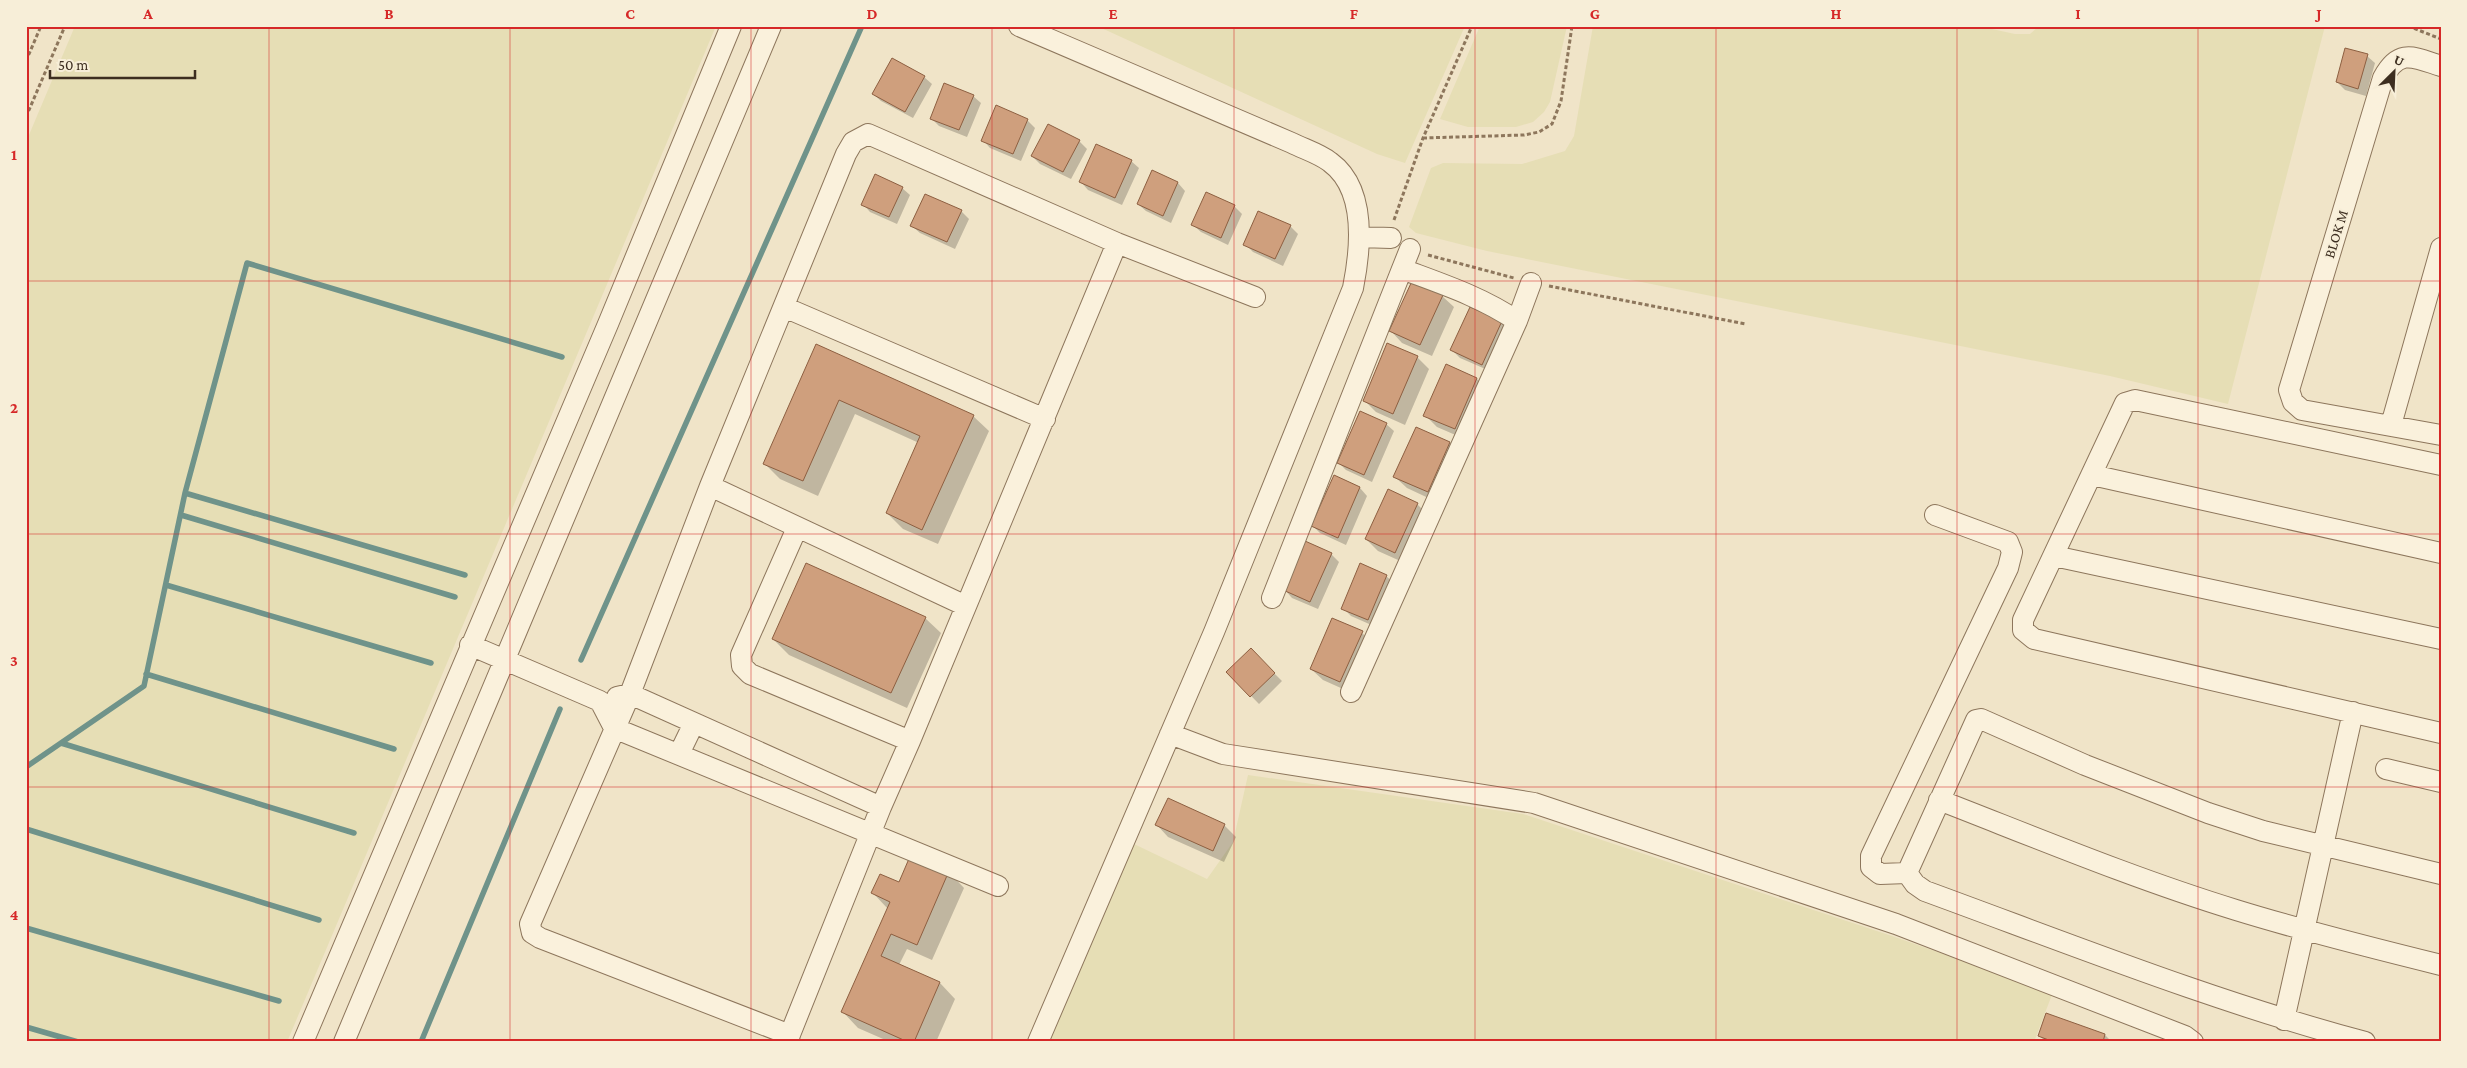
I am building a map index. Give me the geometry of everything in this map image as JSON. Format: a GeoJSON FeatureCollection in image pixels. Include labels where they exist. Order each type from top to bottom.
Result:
{"type":"FeatureCollection","features":[{"type":"Feature","properties":{"kind":"street"},"geometry":{"type":"LineString","coordinates":[[303,1042],[470,645],[608,324],[731,26]]}},
{"type":"Feature","properties":{"kind":"street"},"geometry":{"type":"LineString","coordinates":[[344,1042],[771,26]]}},
{"type":"Feature","properties":{"kind":"street"},"geometry":{"type":"LineString","coordinates":[[1019,26],[1292,143],[1330,162],[1350,183],[1358,218],[1360,257],[1354,288],[1217,623],[1038,1042]]}},
{"type":"Feature","properties":{"kind":"street","name":"BLOK M"},"geometry":{"type":"LineString","coordinates":[[2391,425],[2302,410],[2293,402],[2290,390],[2383,78],[2390,64],[2396,59],[2412,57],[2441,66]]}},
{"type":"Feature","properties":{"kind":"street"},"geometry":{"type":"LineString","coordinates":[[1117,243],[910,742],[881,807],[789,1038],[532,933],[530,924],[630,694],[710,486],[846,154],[853,142],[868,134],[1117,243],[1255,297]]}},
{"type":"Feature","properties":{"kind":"street"},"geometry":{"type":"LineString","coordinates":[[1359,237],[1391,238]]}},
{"type":"Feature","properties":{"kind":"street"},"geometry":{"type":"LineString","coordinates":[[2441,248],[2391,425],[2441,435]]}},
{"type":"Feature","properties":{"kind":"street"},"geometry":{"type":"LineString","coordinates":[[1272,598],[1410,249]]}},
{"type":"Feature","properties":{"kind":"street"},"geometry":{"type":"LineString","coordinates":[[1402,269],[1456,289],[1484,302],[1517,322]]}},
{"type":"Feature","properties":{"kind":"street"},"geometry":{"type":"LineString","coordinates":[[1351,692],[1517,322],[1531,283]]}},
{"type":"Feature","properties":{"kind":"street"},"geometry":{"type":"LineString","coordinates":[[784,308],[1045,419]]}},
{"type":"Feature","properties":{"kind":"street"},"geometry":{"type":"LineString","coordinates":[[2441,465],[2135,400],[2125,403],[2023,620],[2023,630],[2034,639],[2441,732]]}},
{"type":"Feature","properties":{"kind":"street"},"geometry":{"type":"LineString","coordinates":[[2092,475],[2441,553]]}},
{"type":"Feature","properties":{"kind":"street"},"geometry":{"type":"LineString","coordinates":[[710,486],[966,606]]}},
{"type":"Feature","properties":{"kind":"street"},"geometry":{"type":"LineString","coordinates":[[1907,873],[1880,874],[1870,867],[1871,856],[2008,568],[2012,552],[2008,542],[1935,515]]}},
{"type":"Feature","properties":{"kind":"street"},"geometry":{"type":"LineString","coordinates":[[797,528],[741,655],[742,666],[750,674],[910,742]]}},
{"type":"Feature","properties":{"kind":"street"},"geometry":{"type":"LineString","coordinates":[[2054,556],[2441,639]]}},
{"type":"Feature","properties":{"kind":"street"},"geometry":{"type":"LineString","coordinates":[[470,645],[600,702],[614,728],[998,886]]}},
{"type":"Feature","properties":{"kind":"street"},"geometry":{"type":"LineString","coordinates":[[600,702],[630,694],[881,807]]}},
{"type":"Feature","properties":{"kind":"street"},"geometry":{"type":"LineString","coordinates":[[2284,1020],[2353,712]]}},
{"type":"Feature","properties":{"kind":"street"},"geometry":{"type":"LineString","coordinates":[[1907,873],[1976,720],[1981,719],[2085,765],[2208,813],[2263,831],[2441,874]]}},
{"type":"Feature","properties":{"kind":"street"},"geometry":{"type":"LineString","coordinates":[[679,754],[694,723]]}},
{"type":"Feature","properties":{"kind":"street"},"geometry":{"type":"LineString","coordinates":[[1170,734],[1223,754],[1534,802],[1896,924],[2186,1036],[2193,1042]]}},
{"type":"Feature","properties":{"kind":"street"},"geometry":{"type":"LineString","coordinates":[[2386,769],[2441,782]]}},
{"type":"Feature","properties":{"kind":"street"},"geometry":{"type":"LineString","coordinates":[[1939,800],[2144,878],[2236,910],[2340,940],[2441,965]]}},
{"type":"Feature","properties":{"kind":"street"},"geometry":{"type":"LineString","coordinates":[[1907,873],[1915,884],[1925,891],[2284,1020],[2365,1042]]}},
{"type":"Feature","properties":{"kind":"path"},"geometry":{"type":"LineString","coordinates":[[26,61],[41,26]]}},
{"type":"Feature","properties":{"kind":"path"},"geometry":{"type":"LineString","coordinates":[[26,117],[65,26]]}},
{"type":"Feature","properties":{"kind":"path"},"geometry":{"type":"LineString","coordinates":[[1472,26],[1423,138],[1524,135],[1539,132],[1552,124],[1561,101],[1572,26]]}},
{"type":"Feature","properties":{"kind":"path"},"geometry":{"type":"LineString","coordinates":[[2408,26],[2441,39]]}},
{"type":"Feature","properties":{"kind":"shaded area"},"geometry":{"type":"Polygon","coordinates":[[[75,26],[716,26],[287,1042],[26,1042],[26,142],[75,26]]]}},
{"type":"Feature","properties":{"kind":"shaded area"},"geometry":{"type":"Polygon","coordinates":[[[1097,26],[1465,26],[1405,163],[1377,154],[1097,26]]]}},
{"type":"Feature","properties":{"kind":"shaded area"},"geometry":{"type":"Polygon","coordinates":[[[1480,26],[1567,26],[1550,102],[1544,112],[1533,122],[1516,127],[1468,127],[1440,119],[1480,26]]]}},
{"type":"Feature","properties":{"kind":"shaded area"},"geometry":{"type":"Polygon","coordinates":[[[1593,26],[1978,26],[2015,34],[2030,34],[2039,26],[2325,26],[2228,404],[2110,376],[1487,251],[1416,233],[1409,227],[1431,168],[1443,163],[1522,164],[1565,151],[1574,136],[1593,26]]]}},
{"type":"Feature","properties":{"kind":"shaded area"},"geometry":{"type":"Polygon","coordinates":[[[1248,775],[1523,814],[1892,936],[2053,992],[2034,1042],[1046,1042],[1134,844],[1207,879],[1233,842],[1248,775]]]}},
{"type":"Feature","properties":{"kind":"building"},"geometry":{"type":"Polygon","coordinates":[[[2345,48],[2368,54],[2358,89],[2336,82],[2345,48]]]}},
{"type":"Feature","properties":{"kind":"building"},"geometry":{"type":"Polygon","coordinates":[[[892,58],[925,76],[905,112],[872,94],[892,58]]]}},
{"type":"Feature","properties":{"kind":"building"},"geometry":{"type":"Polygon","coordinates":[[[944,83],[974,95],[959,130],[930,119],[944,83]]]}},
{"type":"Feature","properties":{"kind":"building"},"geometry":{"type":"Polygon","coordinates":[[[996,105],[1028,119],[1013,154],[981,141],[996,105]]]}},
{"type":"Feature","properties":{"kind":"building"},"geometry":{"type":"Polygon","coordinates":[[[1048,124],[1080,140],[1063,172],[1031,156],[1048,124]]]}},
{"type":"Feature","properties":{"kind":"building"},"geometry":{"type":"Polygon","coordinates":[[[1096,144],[1132,160],[1115,198],[1079,182],[1096,144]]]}},
{"type":"Feature","properties":{"kind":"building"},"geometry":{"type":"Polygon","coordinates":[[[1152,170],[1178,182],[1163,216],[1137,204],[1152,170]]]}},
{"type":"Feature","properties":{"kind":"building"},"geometry":{"type":"Polygon","coordinates":[[[875,174],[903,187],[889,217],[861,205],[875,174]]]}},
{"type":"Feature","properties":{"kind":"building"},"geometry":{"type":"Polygon","coordinates":[[[1206,192],[1235,205],[1221,238],[1191,225],[1206,192]]]}},
{"type":"Feature","properties":{"kind":"building"},"geometry":{"type":"Polygon","coordinates":[[[925,194],[962,210],[947,242],[910,226],[925,194]]]}},
{"type":"Feature","properties":{"kind":"building"},"geometry":{"type":"Polygon","coordinates":[[[1258,211],[1291,225],[1275,259],[1243,245],[1258,211]]]}},
{"type":"Feature","properties":{"kind":"building"},"geometry":{"type":"Polygon","coordinates":[[[1412,281],[1443,295],[1420,345],[1389,331],[1412,281]]]}},
{"type":"Feature","properties":{"kind":"building"},"geometry":{"type":"Polygon","coordinates":[[[1470,307],[1502,321],[1482,365],[1450,350],[1470,307]]]}},
{"type":"Feature","properties":{"kind":"building"},"geometry":{"type":"Polygon","coordinates":[[[1387,343],[1418,356],[1393,414],[1363,401],[1387,343]]]}},
{"type":"Feature","properties":{"kind":"building"},"geometry":{"type":"Polygon","coordinates":[[[816,344],[974,415],[922,530],[886,513],[920,436],[839,400],[803,481],[763,464],[816,344]]]}},
{"type":"Feature","properties":{"kind":"building"},"geometry":{"type":"Polygon","coordinates":[[[1446,364],[1477,378],[1455,429],[1423,416],[1446,364]]]}},
{"type":"Feature","properties":{"kind":"building"},"geometry":{"type":"Polygon","coordinates":[[[1360,411],[1387,423],[1364,475],[1337,463],[1360,411]]]}},
{"type":"Feature","properties":{"kind":"building"},"geometry":{"type":"Polygon","coordinates":[[[1416,427],[1450,442],[1428,492],[1393,477],[1416,427]]]}},
{"type":"Feature","properties":{"kind":"building"},"geometry":{"type":"Polygon","coordinates":[[[1334,475],[1360,487],[1338,538],[1311,526],[1334,475]]]}},
{"type":"Feature","properties":{"kind":"building"},"geometry":{"type":"Polygon","coordinates":[[[1388,489],[1418,503],[1395,553],[1365,539],[1388,489]]]}},
{"type":"Feature","properties":{"kind":"building"},"geometry":{"type":"Polygon","coordinates":[[[1305,541],[1332,553],[1310,602],[1283,590],[1305,541]]]}},
{"type":"Feature","properties":{"kind":"building"},"geometry":{"type":"Polygon","coordinates":[[[806,563],[926,617],[891,693],[772,639],[806,563]]]}},
{"type":"Feature","properties":{"kind":"building"},"geometry":{"type":"Polygon","coordinates":[[[1360,563],[1387,575],[1368,620],[1341,609],[1360,563]]]}},
{"type":"Feature","properties":{"kind":"building"},"geometry":{"type":"Polygon","coordinates":[[[1332,618],[1363,631],[1340,682],[1310,669],[1332,618]]]}},
{"type":"Feature","properties":{"kind":"building"},"geometry":{"type":"Polygon","coordinates":[[[1251,648],[1275,673],[1250,697],[1226,672],[1251,648]]]}},
{"type":"Feature","properties":{"kind":"building"},"geometry":{"type":"Polygon","coordinates":[[[1168,798],[1225,824],[1213,851],[1155,825],[1168,798]]]}},
{"type":"Feature","properties":{"kind":"building"},"geometry":{"type":"Polygon","coordinates":[[[911,854],[949,871],[917,945],[891,934],[881,956],[940,982],[914,1042],[908,1042],[841,1012],[890,902],[871,893],[880,874],[899,882],[911,854]]]}},
{"type":"Feature","properties":{"kind":"building"},"geometry":{"type":"Polygon","coordinates":[[[2046,1013],[2105,1034],[2103,1042],[2054,1042],[2038,1036],[2046,1013]]]}},
{"type":"Feature","properties":{"kind":"waterway"},"geometry":{"type":"LineString","coordinates":[[581,660],[862,26]]}},
{"type":"Feature","properties":{"kind":"waterway"},"geometry":{"type":"LineString","coordinates":[[26,767],[144,686],[185,493],[247,263],[562,357]]}},
{"type":"Feature","properties":{"kind":"waterway"},"geometry":{"type":"LineString","coordinates":[[185,493],[465,575]]}},
{"type":"Feature","properties":{"kind":"waterway"},"geometry":{"type":"LineString","coordinates":[[181,515],[455,597]]}},
{"type":"Feature","properties":{"kind":"waterway"},"geometry":{"type":"LineString","coordinates":[[166,585],[431,663]]}},
{"type":"Feature","properties":{"kind":"waterway"},"geometry":{"type":"LineString","coordinates":[[146,674],[394,749]]}},
{"type":"Feature","properties":{"kind":"waterway"},"geometry":{"type":"LineString","coordinates":[[421,1042],[560,709]]}},
{"type":"Feature","properties":{"kind":"waterway"},"geometry":{"type":"LineString","coordinates":[[61,743],[354,833]]}},
{"type":"Feature","properties":{"kind":"waterway"},"geometry":{"type":"LineString","coordinates":[[26,829],[319,920]]}},
{"type":"Feature","properties":{"kind":"waterway"},"geometry":{"type":"LineString","coordinates":[[26,928],[279,1001]]}},
{"type":"Feature","properties":{"kind":"waterway"},"geometry":{"type":"LineString","coordinates":[[26,1027],[78,1042]]}}]}
